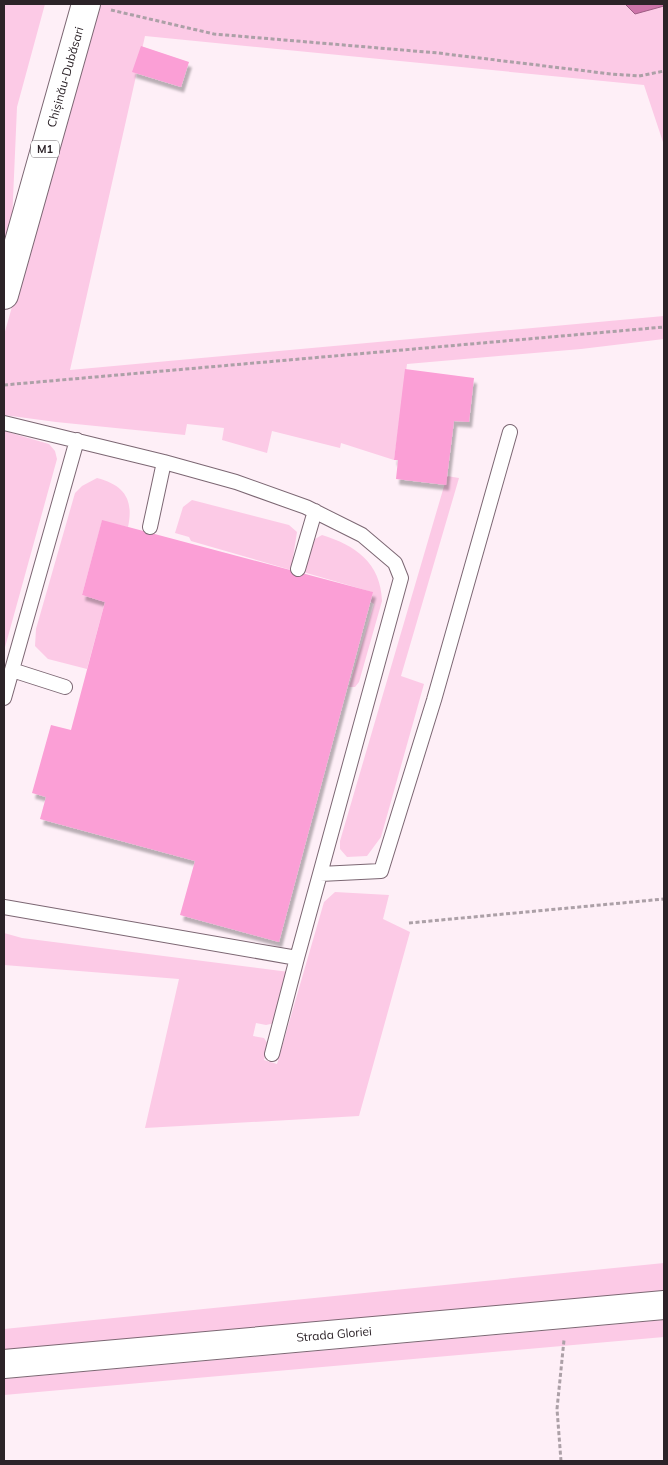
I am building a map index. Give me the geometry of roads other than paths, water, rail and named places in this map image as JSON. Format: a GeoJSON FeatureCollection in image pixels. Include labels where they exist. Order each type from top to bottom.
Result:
{"type":"FeatureCollection","features":[{"type":"Feature","properties":{"kind":"main road","name":"Chișinău-Dubăsari"},"geometry":{"type":"LineString","coordinates":[[4,295],[86,4]]}},
{"type":"Feature","properties":{"kind":"main road","name":"Strada Gloriei"},"geometry":{"type":"LineString","coordinates":[[4,1364],[664,1305]]}},
{"type":"Feature","properties":{"kind":"lane"},"geometry":{"type":"LineString","coordinates":[[4,423],[164,462],[236,482],[315,512],[362,535],[395,563],[401,578],[272,1054]]}},
{"type":"Feature","properties":{"kind":"lane"},"geometry":{"type":"LineString","coordinates":[[320,874],[381,871],[434,700],[510,432]]}},
{"type":"Feature","properties":{"kind":"lane"},"geometry":{"type":"LineString","coordinates":[[4,698],[76,440]]}},
{"type":"Feature","properties":{"kind":"lane"},"geometry":{"type":"LineString","coordinates":[[150,527],[164,462]]}},
{"type":"Feature","properties":{"kind":"lane"},"geometry":{"type":"LineString","coordinates":[[298,569],[315,512]]}},
{"type":"Feature","properties":{"kind":"lane"},"geometry":{"type":"LineString","coordinates":[[12,670],[65,686]]}},
{"type":"Feature","properties":{"kind":"lane"},"geometry":{"type":"LineString","coordinates":[[4,907],[297,958]]}}]}
